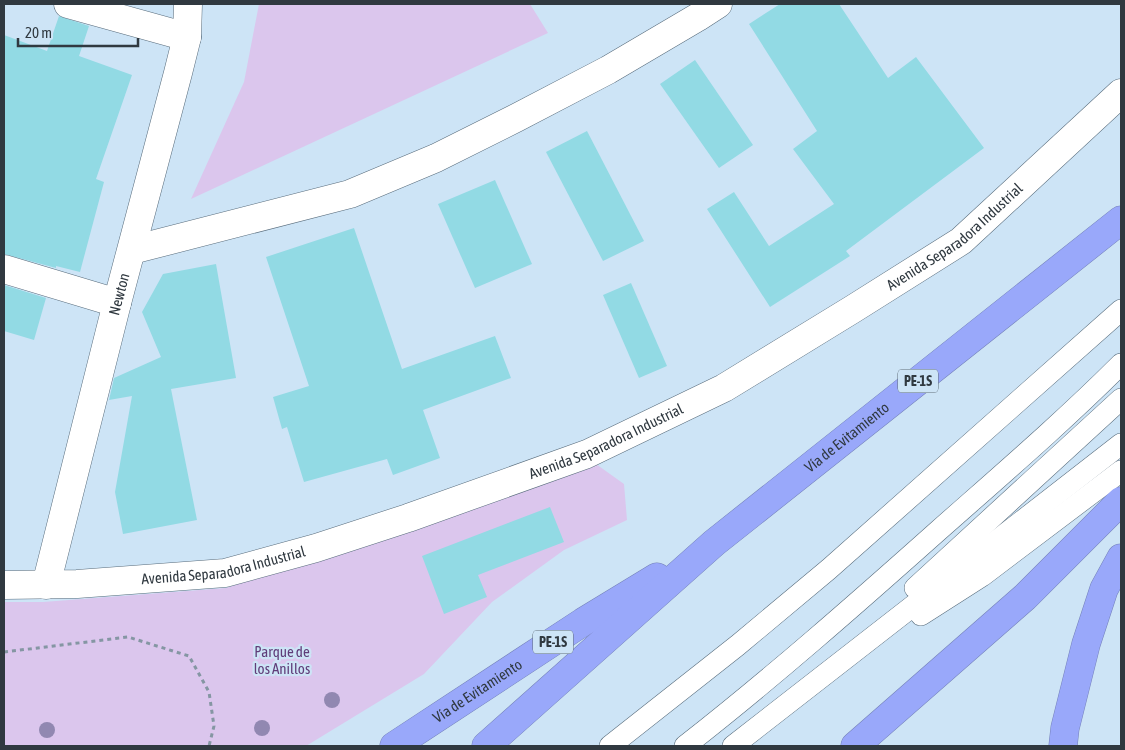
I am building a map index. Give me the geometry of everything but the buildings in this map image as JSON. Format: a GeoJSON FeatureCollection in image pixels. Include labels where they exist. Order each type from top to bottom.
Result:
{"type":"FeatureCollection","features":[{"type":"Feature","properties":{"kind":"highway","name":"Vía de Evitamiento"},"geometry":{"type":"LineString","coordinates":[[486,746],[714,543],[1121,220]]}},
{"type":"Feature","properties":{"kind":"highway"},"geometry":{"type":"LineString","coordinates":[[855,746],[1025,597],[1121,501]]}},
{"type":"Feature","properties":{"kind":"highway","name":"Vía de Evitamiento"},"geometry":{"type":"LineString","coordinates":[[394,746],[583,622],[714,543]]}},
{"type":"Feature","properties":{"kind":"highway"},"geometry":{"type":"LineString","coordinates":[[1063,746],[1065,728],[1086,644],[1104,589],[1121,558]]}},
{"type":"Feature","properties":{"kind":"street"},"geometry":{"type":"LineString","coordinates":[[68,4],[187,37]]}},
{"type":"Feature","properties":{"kind":"street","name":"Newton"},"geometry":{"type":"LineString","coordinates":[[46,585],[117,303],[187,37],[188,4]]}},
{"type":"Feature","properties":{"kind":"street"},"geometry":{"type":"LineString","coordinates":[[132,250],[350,194],[436,158],[608,70],[718,4]]}},
{"type":"Feature","properties":{"kind":"street","name":"Avenida Separadora Industrial"},"geometry":{"type":"LineString","coordinates":[[4,585],[77,584],[224,573],[316,548],[408,518],[587,454],[724,388],[961,241],[1121,93]]}},
{"type":"Feature","properties":{"kind":"street"},"geometry":{"type":"LineString","coordinates":[[4,269],[117,303]]}},
{"type":"Feature","properties":{"kind":"lane"},"geometry":{"type":"LineString","coordinates":[[610,746],[829,570],[1121,310]]}},
{"type":"Feature","properties":{"kind":"lane"},"geometry":{"type":"LineString","coordinates":[[685,746],[744,700],[876,586],[1078,406],[1121,364]]}},
{"type":"Feature","properties":{"kind":"lane"},"geometry":{"type":"LineString","coordinates":[[801,693],[1121,399]]}},
{"type":"Feature","properties":{"kind":"lane"},"geometry":{"type":"LineString","coordinates":[[733,746],[1121,444]]}},
{"type":"Feature","properties":{"kind":"lane"},"geometry":{"type":"LineString","coordinates":[[801,693],[982,576],[1121,471]]}},
{"type":"Feature","properties":{"kind":"path"},"geometry":{"type":"LineString","coordinates":[[4,652],[128,637],[189,656],[209,692],[214,726],[210,746]]}},
{"type":"Feature","properties":{"kind":"green space"},"geometry":{"type":"Polygon","coordinates":[[[259,4],[530,4],[548,33],[191,199],[244,82],[259,4]]]}},
{"type":"Feature","properties":{"kind":"green space","name":"Parque de los Anillos"},"geometry":{"type":"Polygon","coordinates":[[[596,464],[624,484],[627,520],[564,550],[492,602],[424,674],[306,746],[4,746],[4,602],[43,602],[226,588],[596,464]]]}}]}
